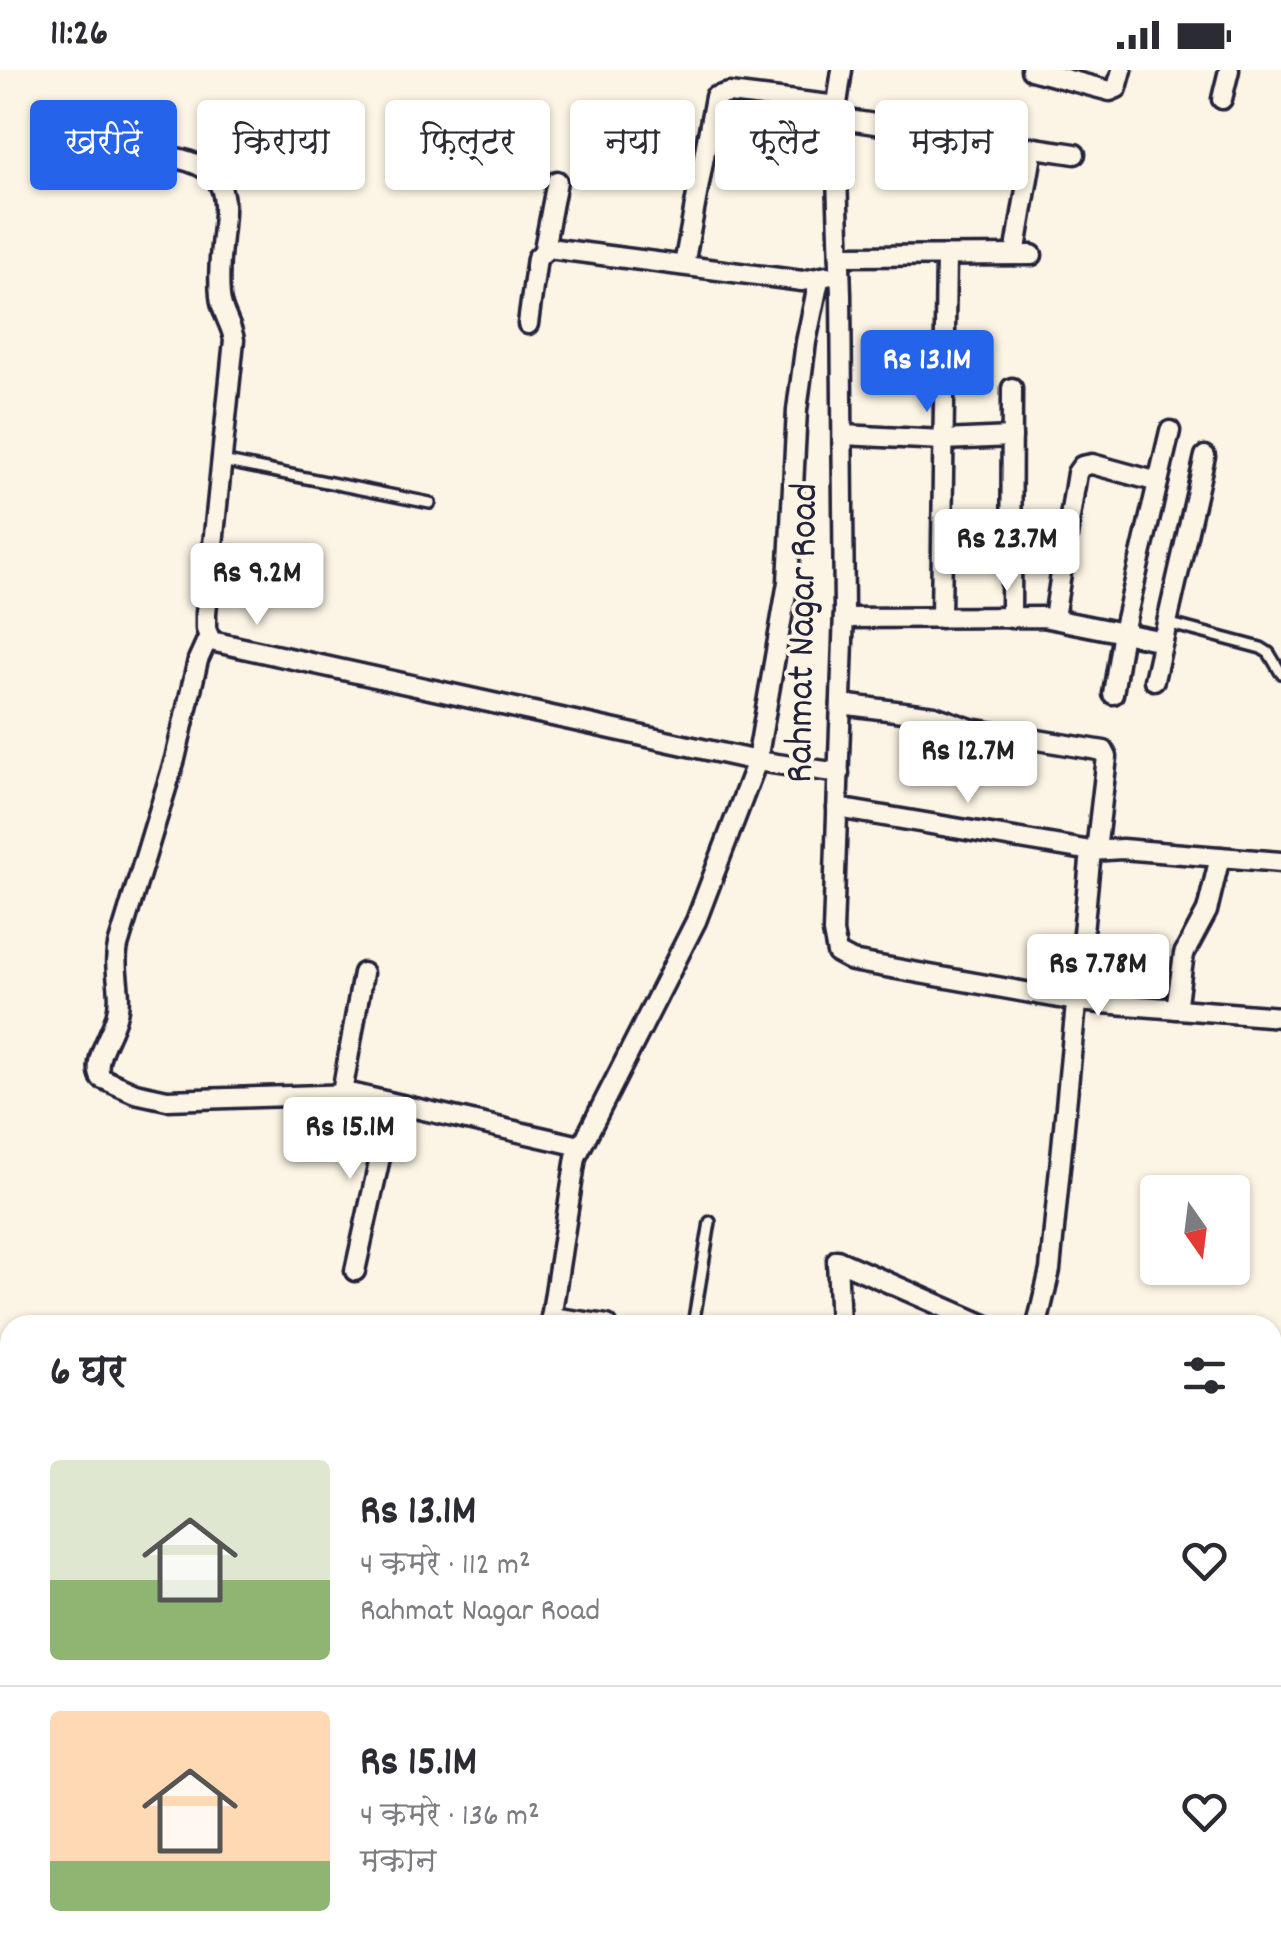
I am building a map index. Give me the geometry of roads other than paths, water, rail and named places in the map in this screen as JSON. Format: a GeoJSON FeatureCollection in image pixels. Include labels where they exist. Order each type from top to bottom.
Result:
{"type":"FeatureCollection","features":[{"type":"Feature","properties":{"kind":"street","name":"Rahmat Nagar Road"},"geometry":{"type":"LineString","coordinates":[[838,100],[842,70]]}},
{"type":"Feature","properties":{"kind":"street"},"geometry":{"type":"LineString","coordinates":[[1031,70],[1110,91],[1117,88],[1122,70]]}},
{"type":"Feature","properties":{"kind":"street"},"geometry":{"type":"LineString","coordinates":[[1222,99],[1230,70]]}},
{"type":"Feature","properties":{"kind":"street"},"geometry":{"type":"LineString","coordinates":[[684,266],[715,97],[728,93],[768,100]]}},
{"type":"Feature","properties":{"kind":"street"},"geometry":{"type":"LineString","coordinates":[[855,115],[1075,154]]}},
{"type":"Feature","properties":{"kind":"street"},"geometry":{"type":"LineString","coordinates":[[544,249],[802,281],[819,280],[840,263],[1023,255],[1033,148]]}},
{"type":"Feature","properties":{"kind":"street"},"geometry":{"type":"LineString","coordinates":[[177,158],[196,164],[217,178],[224,193],[220,298],[234,340],[206,614],[208,638],[201,651],[176,759],[118,946],[114,962],[120,983],[118,1014],[97,1072],[105,1082],[168,1100],[342,1093],[580,1146]]}},
{"type":"Feature","properties":{"kind":"street"},"geometry":{"type":"LineString","coordinates":[[528,324],[537,258],[544,249],[557,181]]}},
{"type":"Feature","properties":{"kind":"street","name":"Rahmat Nagar Road"},"geometry":{"type":"LineString","coordinates":[[838,190],[844,618],[833,932],[838,953],[852,961],[1076,1001]]}},
{"type":"Feature","properties":{"kind":"street"},"geometry":{"type":"LineString","coordinates":[[941,618],[946,256]]}},
{"type":"Feature","properties":{"kind":"street"},"geometry":{"type":"LineString","coordinates":[[552,1315],[572,1170],[580,1146],[696,922],[757,761],[788,582],[799,393],[819,280]]}},
{"type":"Feature","properties":{"kind":"street"},"geometry":{"type":"LineString","coordinates":[[1011,618],[1012,388]]}},
{"type":"Feature","properties":{"kind":"street"},"geometry":{"type":"LineString","coordinates":[[1114,694],[1123,632],[1170,431]]}},
{"type":"Feature","properties":{"kind":"street"},"geometry":{"type":"LineString","coordinates":[[843,435],[943,440],[1012,437]]}},
{"type":"Feature","properties":{"kind":"street"},"geometry":{"type":"LineString","coordinates":[[1154,680],[1205,456]]}},
{"type":"Feature","properties":{"kind":"street"},"geometry":{"type":"LineString","coordinates":[[1054,618],[1077,472],[1092,464],[1158,482]]}},
{"type":"Feature","properties":{"kind":"street"},"geometry":{"type":"LineString","coordinates":[[844,618],[1054,618],[1123,632],[1165,632]]}},
{"type":"Feature","properties":{"kind":"street"},"geometry":{"type":"LineString","coordinates":[[208,638],[216,643],[757,761],[838,773]]}},
{"type":"Feature","properties":{"kind":"street"},"geometry":{"type":"LineString","coordinates":[[841,704],[934,716],[971,729],[1104,751],[1107,758],[1076,1001],[1050,1270],[1039,1315]]}},
{"type":"Feature","properties":{"kind":"street"},"geometry":{"type":"LineString","coordinates":[[838,808],[1094,851],[1122,849],[1281,862]]}},
{"type":"Feature","properties":{"kind":"street"},"geometry":{"type":"LineString","coordinates":[[1176,1009],[1184,954],[1210,904],[1220,857]]}},
{"type":"Feature","properties":{"kind":"street"},"geometry":{"type":"LineString","coordinates":[[342,1093],[362,974]]}},
{"type":"Feature","properties":{"kind":"street"},"geometry":{"type":"LineString","coordinates":[[1076,1001],[1281,1017]]}},
{"type":"Feature","properties":{"kind":"street"},"geometry":{"type":"LineString","coordinates":[[355,1271],[392,1103]]}},
{"type":"Feature","properties":{"kind":"street"},"geometry":{"type":"LineString","coordinates":[[840,1315],[837,1260],[962,1315]]}},
{"type":"Feature","properties":{"kind":"lane"},"geometry":{"type":"LineString","coordinates":[[221,461],[430,503]]}},
{"type":"Feature","properties":{"kind":"lane"},"geometry":{"type":"LineString","coordinates":[[1165,632],[1261,648],[1269,652],[1281,673]]}},
{"type":"Feature","properties":{"kind":"lane"},"geometry":{"type":"LineString","coordinates":[[696,1315],[710,1222]]}}]}
